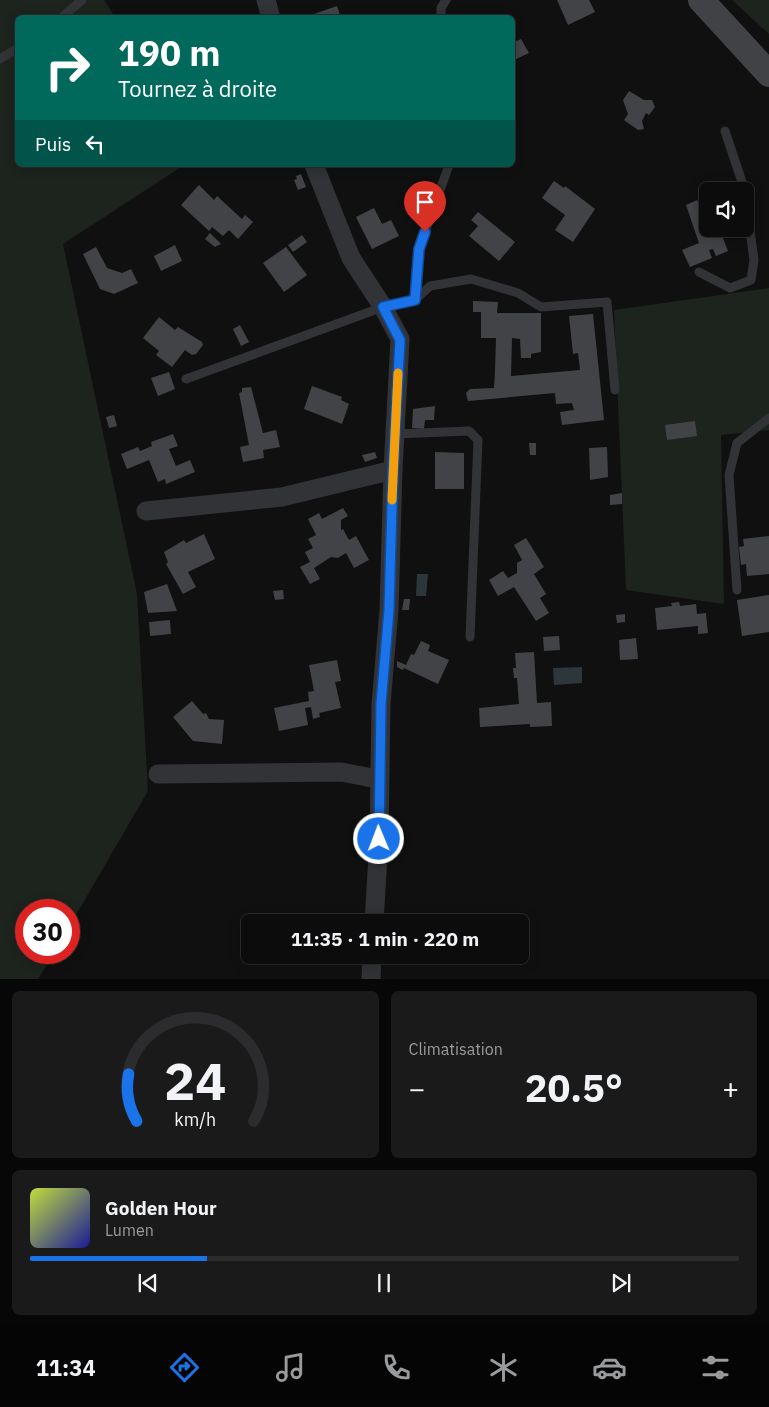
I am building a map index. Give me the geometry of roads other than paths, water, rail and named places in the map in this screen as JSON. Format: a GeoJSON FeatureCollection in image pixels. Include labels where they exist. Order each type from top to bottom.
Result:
{"type":"FeatureCollection","features":[{"type":"Feature","properties":{"kind":"street"},"geometry":{"type":"LineString","coordinates":[[266,0],[270,15]]}},
{"type":"Feature","properties":{"kind":"street"},"geometry":{"type":"LineString","coordinates":[[701,0],[769,74]]}},
{"type":"Feature","properties":{"kind":"street"},"geometry":{"type":"LineString","coordinates":[[315,167],[351,258],[383,307],[400,340],[393,470],[389,610],[381,704],[378,779],[379,839],[374,914]]}},
{"type":"Feature","properties":{"kind":"street"},"geometry":{"type":"LineString","coordinates":[[146,511],[282,497],[393,470]]}},
{"type":"Feature","properties":{"kind":"street"},"geometry":{"type":"LineString","coordinates":[[158,774],[341,772],[378,779]]}},
{"type":"Feature","properties":{"kind":"street"},"geometry":{"type":"LineString","coordinates":[[371,979],[372,964]]}},
{"type":"Feature","properties":{"kind":"lane"},"geometry":{"type":"LineString","coordinates":[[64,15],[82,0]]}},
{"type":"Feature","properties":{"kind":"lane"},"geometry":{"type":"LineString","coordinates":[[441,15],[441,8],[446,0]]}},
{"type":"Feature","properties":{"kind":"lane"},"geometry":{"type":"LineString","coordinates":[[0,59],[15,50]]}},
{"type":"Feature","properties":{"kind":"lane"},"geometry":{"type":"LineString","coordinates":[[725,131],[742,182]]}},
{"type":"Feature","properties":{"kind":"lane"},"geometry":{"type":"LineString","coordinates":[[415,300],[419,249],[448,167]]}},
{"type":"Feature","properties":{"kind":"lane"},"geometry":{"type":"LineString","coordinates":[[699,272],[730,288],[751,280],[754,260],[751,237]]}},
{"type":"Feature","properties":{"kind":"lane"},"geometry":{"type":"LineString","coordinates":[[186,379],[383,307],[415,300],[430,286],[471,279],[518,293],[541,307],[607,302],[615,390]]}},
{"type":"Feature","properties":{"kind":"lane"},"geometry":{"type":"LineString","coordinates":[[737,590],[729,476],[737,443],[769,418]]}},
{"type":"Feature","properties":{"kind":"lane"},"geometry":{"type":"LineString","coordinates":[[396,434],[469,432],[478,440],[470,637]]}}]}
